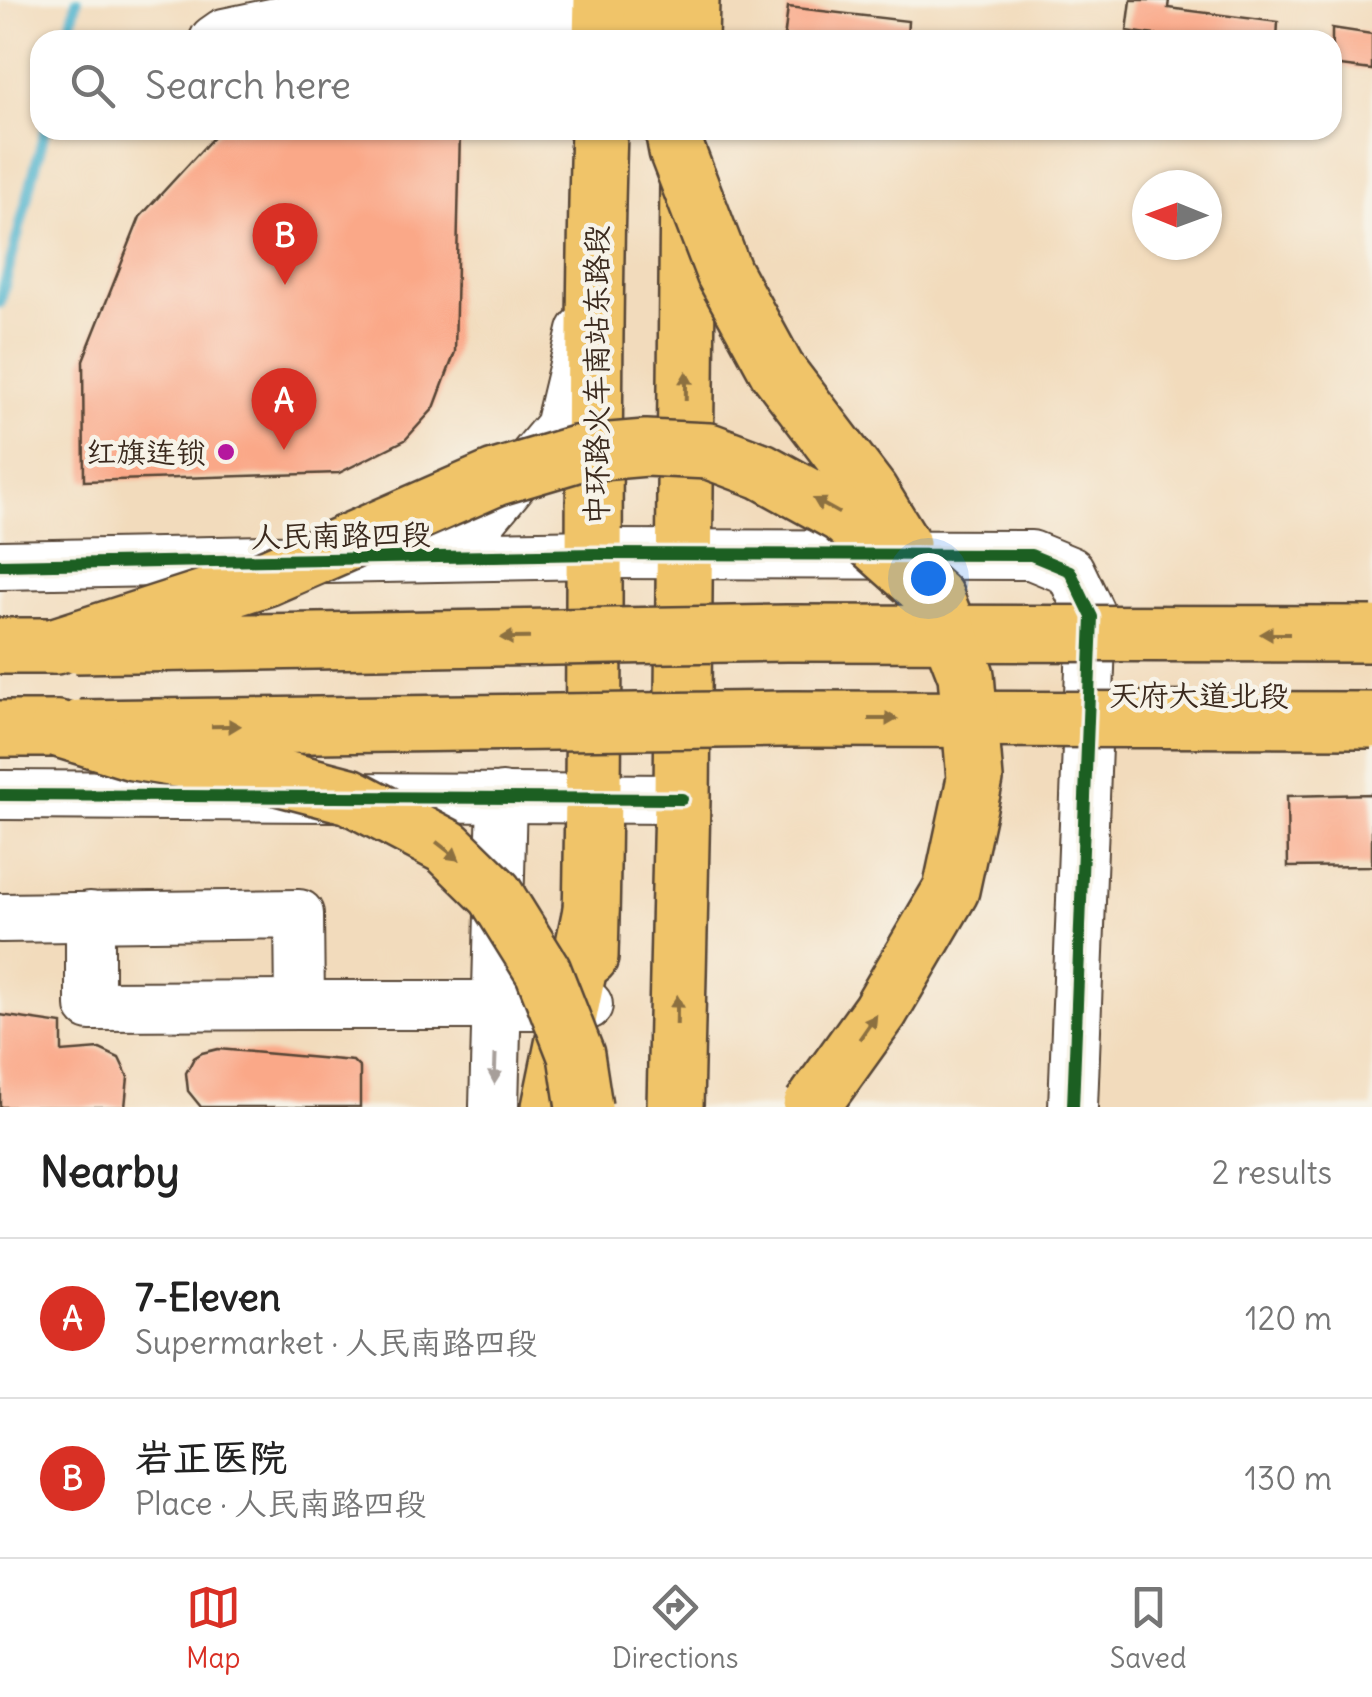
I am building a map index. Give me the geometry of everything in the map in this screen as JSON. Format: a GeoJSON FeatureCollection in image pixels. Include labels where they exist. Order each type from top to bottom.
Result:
{"type":"FeatureCollection","features":[{"type":"Feature","properties":{"kind":"main road"},"geometry":{"type":"LineString","coordinates":[[690,0],[690,30]]}},
{"type":"Feature","properties":{"kind":"main road"},"geometry":{"type":"LineString","coordinates":[[614,14],[639,30]]}},
{"type":"Feature","properties":{"kind":"main road","name":"中环路火车南站东路段"},"geometry":{"type":"LineString","coordinates":[[580,1005],[591,910],[594,800],[598,140]]}},
{"type":"Feature","properties":{"kind":"main road"},"geometry":{"type":"LineString","coordinates":[[675,140],[724,274],[777,370],[870,492],[936,598],[966,674],[974,779],[951,890],[880,1011],[812,1107]]}},
{"type":"Feature","properties":{"kind":"main road"},"geometry":{"type":"LineString","coordinates":[[675,1107],[689,140]]}},
{"type":"Feature","properties":{"kind":"main road"},"geometry":{"type":"LineString","coordinates":[[0,646],[55,646],[266,578],[495,478],[576,454],[646,448],[708,451],[762,471],[842,515],[936,598]]}},
{"type":"Feature","properties":{"kind":"main road","name":"天府大道北段"},"geometry":{"type":"LineString","coordinates":[[55,646],[788,633],[1372,634]]}},
{"type":"Feature","properties":{"kind":"main road","name":"天府大道北段"},"geometry":{"type":"LineString","coordinates":[[58,729],[785,719],[1372,720]]}},
{"type":"Feature","properties":{"kind":"main road"},"geometry":{"type":"LineString","coordinates":[[0,729],[58,729],[133,752],[258,772],[350,796],[447,846],[494,894],[542,971],[576,1056],[585,1107]]}},
{"type":"Feature","properties":{"kind":"main road"},"geometry":{"type":"LineString","coordinates":[[580,1005],[585,1107]]}},
{"type":"Feature","properties":{"kind":"main road"},"geometry":{"type":"LineString","coordinates":[[550,1107],[580,1005]]}},
{"type":"Feature","properties":{"kind":"street"},"geometry":{"type":"LineString","coordinates":[[238,30],[324,12],[614,14]]}},
{"type":"Feature","properties":{"kind":"street"},"geometry":{"type":"LineString","coordinates":[[414,560],[483,518],[559,427],[594,284]]}},
{"type":"Feature","properties":{"kind":"street","name":"人民南路四段"},"geometry":{"type":"LineString","coordinates":[[0,565],[684,554],[1031,556],[1070,571],[1092,616],[1073,1107]]}},
{"type":"Feature","properties":{"kind":"street"},"geometry":{"type":"LineString","coordinates":[[0,795],[682,799]]}},
{"type":"Feature","properties":{"kind":"street"},"geometry":{"type":"LineString","coordinates":[[494,1107],[502,796]]}},
{"type":"Feature","properties":{"kind":"street"},"geometry":{"type":"LineString","coordinates":[[0,918],[299,914],[300,1006]]}},
{"type":"Feature","properties":{"kind":"street"},"geometry":{"type":"LineString","coordinates":[[90,916],[90,1006],[580,1005]]}},
{"type":"Feature","properties":{"kind":"building"},"geometry":{"type":"Polygon","coordinates":[[[1131,0],[1169,0],[1168,8],[1278,22],[1278,30],[1127,30],[1131,0]]]}},
{"type":"Feature","properties":{"kind":"building"},"geometry":{"type":"Polygon","coordinates":[[[788,7],[908,21],[908,30],[785,30],[788,7]]]}},
{"type":"Feature","properties":{"kind":"building"},"geometry":{"type":"Polygon","coordinates":[[[1332,28],[1372,34],[1372,70],[1342,66],[1342,30],[1332,28]]]}},
{"type":"Feature","properties":{"kind":"building"},"geometry":{"type":"Polygon","coordinates":[[[211,140],[460,140],[455,352],[434,408],[405,440],[339,473],[84,481],[83,360],[140,217],[211,140]]]}},
{"type":"Feature","properties":{"kind":"building"},"geometry":{"type":"Polygon","coordinates":[[[1372,794],[1372,866],[1288,867],[1287,796],[1372,794]]]}},
{"type":"Feature","properties":{"kind":"building"},"geometry":{"type":"Polygon","coordinates":[[[0,1015],[62,1024],[62,1052],[100,1049],[119,1058],[128,1077],[125,1107],[0,1107],[0,1015]]]}},
{"type":"Feature","properties":{"kind":"building"},"geometry":{"type":"Polygon","coordinates":[[[218,1049],[353,1061],[360,1068],[360,1107],[201,1107],[188,1091],[186,1073],[194,1058],[218,1049]]]}},
{"type":"Feature","properties":{"kind":"waterway"},"geometry":{"type":"LineString","coordinates":[[70,30],[77,0]]}},
{"type":"Feature","properties":{"kind":"waterway"},"geometry":{"type":"LineString","coordinates":[[0,303],[42,140]]}},
{"type":"Feature","properties":{"kind":"cycle path"},"geometry":{"type":"LineString","coordinates":[[0,565],[596,554],[1031,555],[1070,571],[1092,617],[1073,1107]]}},
{"type":"Feature","properties":{"kind":"cycle path"},"geometry":{"type":"LineString","coordinates":[[0,795],[682,799]]}},
{"type":"Feature","properties":{"kind":"place","name":"岩正医院"},"geometry":{"type":"Point","coordinates":[285,285]}},
{"type":"Feature","properties":{"kind":"place","name":"7-Eleven"},"geometry":{"type":"Point","coordinates":[284,450]}},
{"type":"Feature","properties":{"kind":"place","name":"红旗连锁"},"geometry":{"type":"Point","coordinates":[226,452]}}]}
